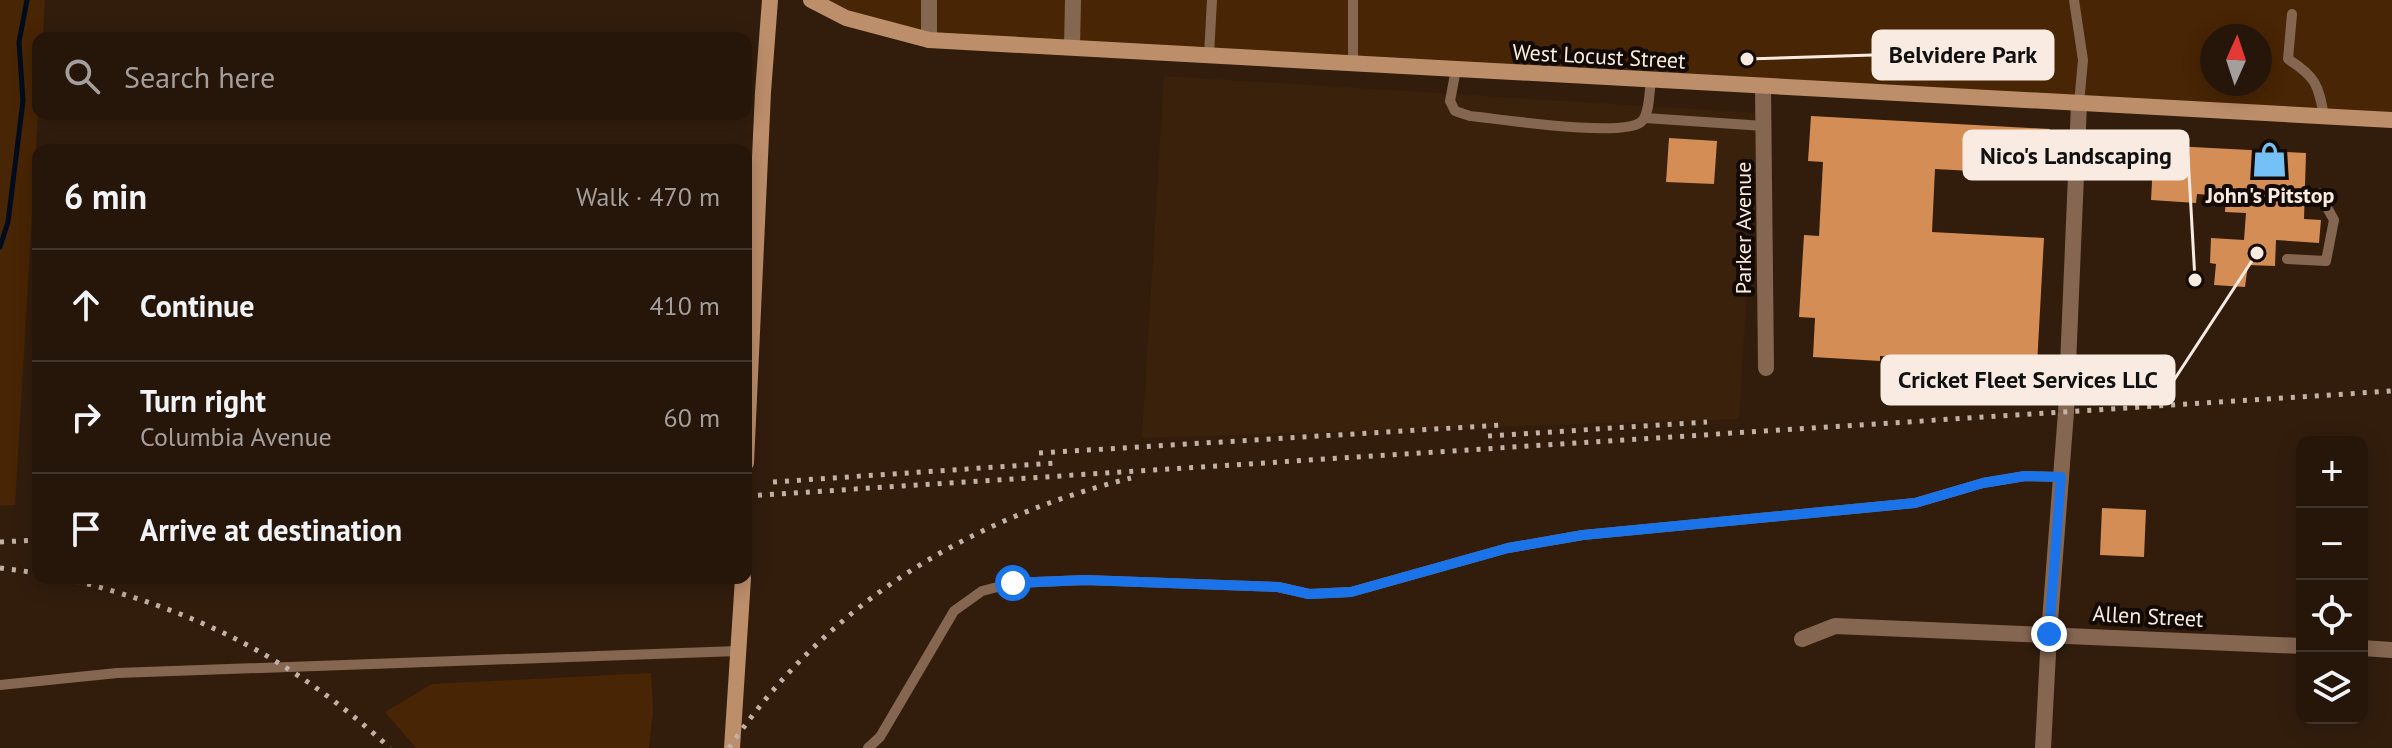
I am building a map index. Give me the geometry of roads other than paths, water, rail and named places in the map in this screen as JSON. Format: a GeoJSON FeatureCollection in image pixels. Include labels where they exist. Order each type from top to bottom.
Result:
{"type":"FeatureCollection","features":[{"type":"Feature","properties":{"kind":"street"},"geometry":{"type":"LineString","coordinates":[[752,332],[770,0]]}},
{"type":"Feature","properties":{"kind":"street","name":"West Locust Street"},"geometry":{"type":"LineString","coordinates":[[811,0],[846,18],[929,40],[2392,120]]}},
{"type":"Feature","properties":{"kind":"street"},"geometry":{"type":"LineString","coordinates":[[929,0],[929,40]]}},
{"type":"Feature","properties":{"kind":"street"},"geometry":{"type":"LineString","coordinates":[[1072,47],[1073,0]]}},
{"type":"Feature","properties":{"kind":"street","name":"Parker Avenue"},"geometry":{"type":"LineString","coordinates":[[1763,87],[1766,368]]}},
{"type":"Feature","properties":{"kind":"street"},"geometry":{"type":"LineString","coordinates":[[2043,748],[2061,477],[2079,104]]}},
{"type":"Feature","properties":{"kind":"street"},"geometry":{"type":"LineString","coordinates":[[732,748],[743,584]]}},
{"type":"Feature","properties":{"kind":"street","name":"Allen Street"},"geometry":{"type":"LineString","coordinates":[[1802,639],[1835,626],[2296,646]]}},
{"type":"Feature","properties":{"kind":"street"},"geometry":{"type":"LineString","coordinates":[[2368,648],[2392,650]]}},
{"type":"Feature","properties":{"kind":"lane"},"geometry":{"type":"LineString","coordinates":[[1209,55],[1212,0]]}},
{"type":"Feature","properties":{"kind":"lane"},"geometry":{"type":"LineString","coordinates":[[1353,0],[1353,63]]}},
{"type":"Feature","properties":{"kind":"lane"},"geometry":{"type":"LineString","coordinates":[[2074,0],[2083,60],[2079,104]]}},
{"type":"Feature","properties":{"kind":"lane"},"geometry":{"type":"LineString","coordinates":[[2292,14],[2288,59],[2310,73],[2320,93],[2324,116]]}},
{"type":"Feature","properties":{"kind":"lane"},"geometry":{"type":"LineString","coordinates":[[1456,69],[1450,101],[1455,111],[1470,116],[1612,130],[1639,124],[1645,118],[1651,81]]}},
{"type":"Feature","properties":{"kind":"lane"},"geometry":{"type":"LineString","coordinates":[[1645,118],[1764,126]]}},
{"type":"Feature","properties":{"kind":"lane"},"geometry":{"type":"LineString","coordinates":[[2287,259],[2326,261],[2334,220],[2319,193]]}},
{"type":"Feature","properties":{"kind":"lane"},"geometry":{"type":"LineString","coordinates":[[868,748],[880,737],[954,611],[982,591],[1013,583],[1085,580],[1278,587],[1309,594],[1351,592],[1508,548],[1583,535],[1915,503],[1983,483],[2025,476],[2061,477]]}},
{"type":"Feature","properties":{"kind":"lane"},"geometry":{"type":"LineString","coordinates":[[0,685],[130,672],[738,651]]}},
{"type":"Feature","properties":{"kind":"waterway"},"geometry":{"type":"LineString","coordinates":[[0,247],[8,222],[23,101],[19,42],[27,0]]}},
{"type":"Feature","properties":{"kind":"railway"},"geometry":{"type":"LineString","coordinates":[[752,496],[2392,391]]}},
{"type":"Feature","properties":{"kind":"railway"},"geometry":{"type":"LineString","coordinates":[[1488,436],[1707,422]]}},
{"type":"Feature","properties":{"kind":"railway"},"geometry":{"type":"LineString","coordinates":[[1039,453],[1502,425]]}},
{"type":"Feature","properties":{"kind":"railway"},"geometry":{"type":"LineString","coordinates":[[773,482],[1056,463]]}},
{"type":"Feature","properties":{"kind":"railway"},"geometry":{"type":"LineString","coordinates":[[729,748],[768,697],[810,651],[855,610],[904,575],[957,544],[1012,518],[1131,478]]}},
{"type":"Feature","properties":{"kind":"railway"},"geometry":{"type":"LineString","coordinates":[[0,542],[32,540]]}},
{"type":"Feature","properties":{"kind":"railway"},"geometry":{"type":"LineString","coordinates":[[0,568],[32,572]]}},
{"type":"Feature","properties":{"kind":"railway"},"geometry":{"type":"LineString","coordinates":[[86,584],[156,605],[239,640],[315,687],[390,748]]}},
{"type":"Feature","properties":{"kind":"place","name":"Belvidere Park"},"geometry":{"type":"Point","coordinates":[1747,59]}},
{"type":"Feature","properties":{"kind":"place","name":"John's Pitstop"},"geometry":{"type":"Point","coordinates":[2270,159]}},
{"type":"Feature","properties":{"kind":"place","name":"Cricket Fleet Services LLC"},"geometry":{"type":"Point","coordinates":[2257,253]}},
{"type":"Feature","properties":{"kind":"place","name":"Nico's Landscaping"},"geometry":{"type":"Point","coordinates":[2195,280]}}]}
